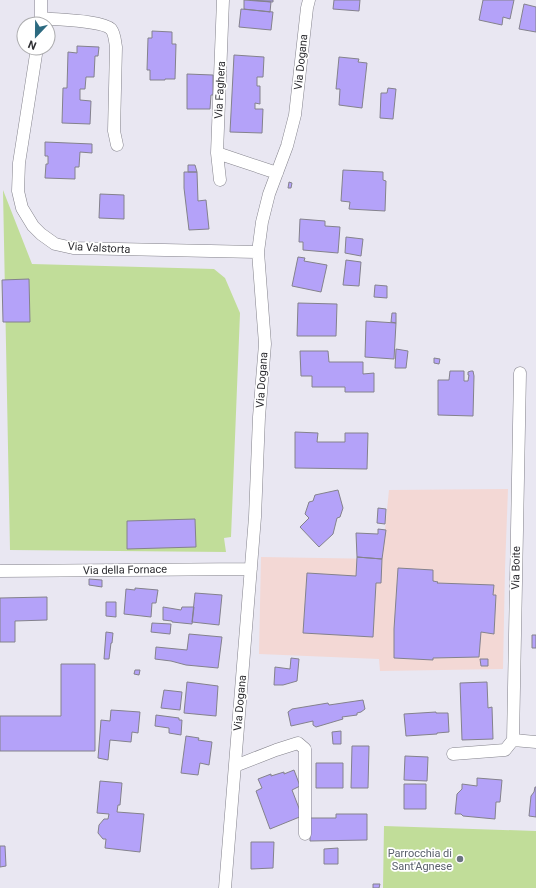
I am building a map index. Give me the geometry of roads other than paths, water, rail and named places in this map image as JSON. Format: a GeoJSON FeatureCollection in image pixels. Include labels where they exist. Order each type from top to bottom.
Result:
{"type":"FeatureCollection","features":[{"type":"Feature","properties":{"kind":"street"},"geometry":{"type":"LineString","coordinates":[[41,0],[41,16]]}},
{"type":"Feature","properties":{"kind":"street","name":"Via Faghera"},"geometry":{"type":"LineString","coordinates":[[220,180],[217,153],[223,0]]}},
{"type":"Feature","properties":{"kind":"street","name":"Via Dogana"},"geometry":{"type":"LineString","coordinates":[[225,888],[255,517],[265,344],[258,252],[262,222],[269,194],[287,146],[295,115],[309,0]]}},
{"type":"Feature","properties":{"kind":"street"},"geometry":{"type":"LineString","coordinates":[[56,22],[101,24],[111,30],[115,37],[114,131],[117,145]]}},
{"type":"Feature","properties":{"kind":"street","name":"Via Valstorta"},"geometry":{"type":"LineString","coordinates":[[36,56],[19,163],[18,191],[22,208],[33,226],[41,234],[55,244],[73,248],[258,252]]}},
{"type":"Feature","properties":{"kind":"street"},"geometry":{"type":"LineString","coordinates":[[217,153],[276,173]]}},
{"type":"Feature","properties":{"kind":"street","name":"Via Boite"},"geometry":{"type":"LineString","coordinates":[[513,740],[520,373]]}},
{"type":"Feature","properties":{"kind":"street","name":"Via della Fornace"},"geometry":{"type":"LineString","coordinates":[[0,571],[251,568]]}},
{"type":"Feature","properties":{"kind":"street"},"geometry":{"type":"LineString","coordinates":[[453,754],[505,750],[513,740],[536,742]]}},
{"type":"Feature","properties":{"kind":"street"},"geometry":{"type":"LineString","coordinates":[[235,766],[298,743],[305,749],[304,834]]}},
{"type":"Feature","properties":{"kind":"place","name":"Parrocchia di Sant'Agnese"},"geometry":{"type":"Point","coordinates":[460,859]}}]}
